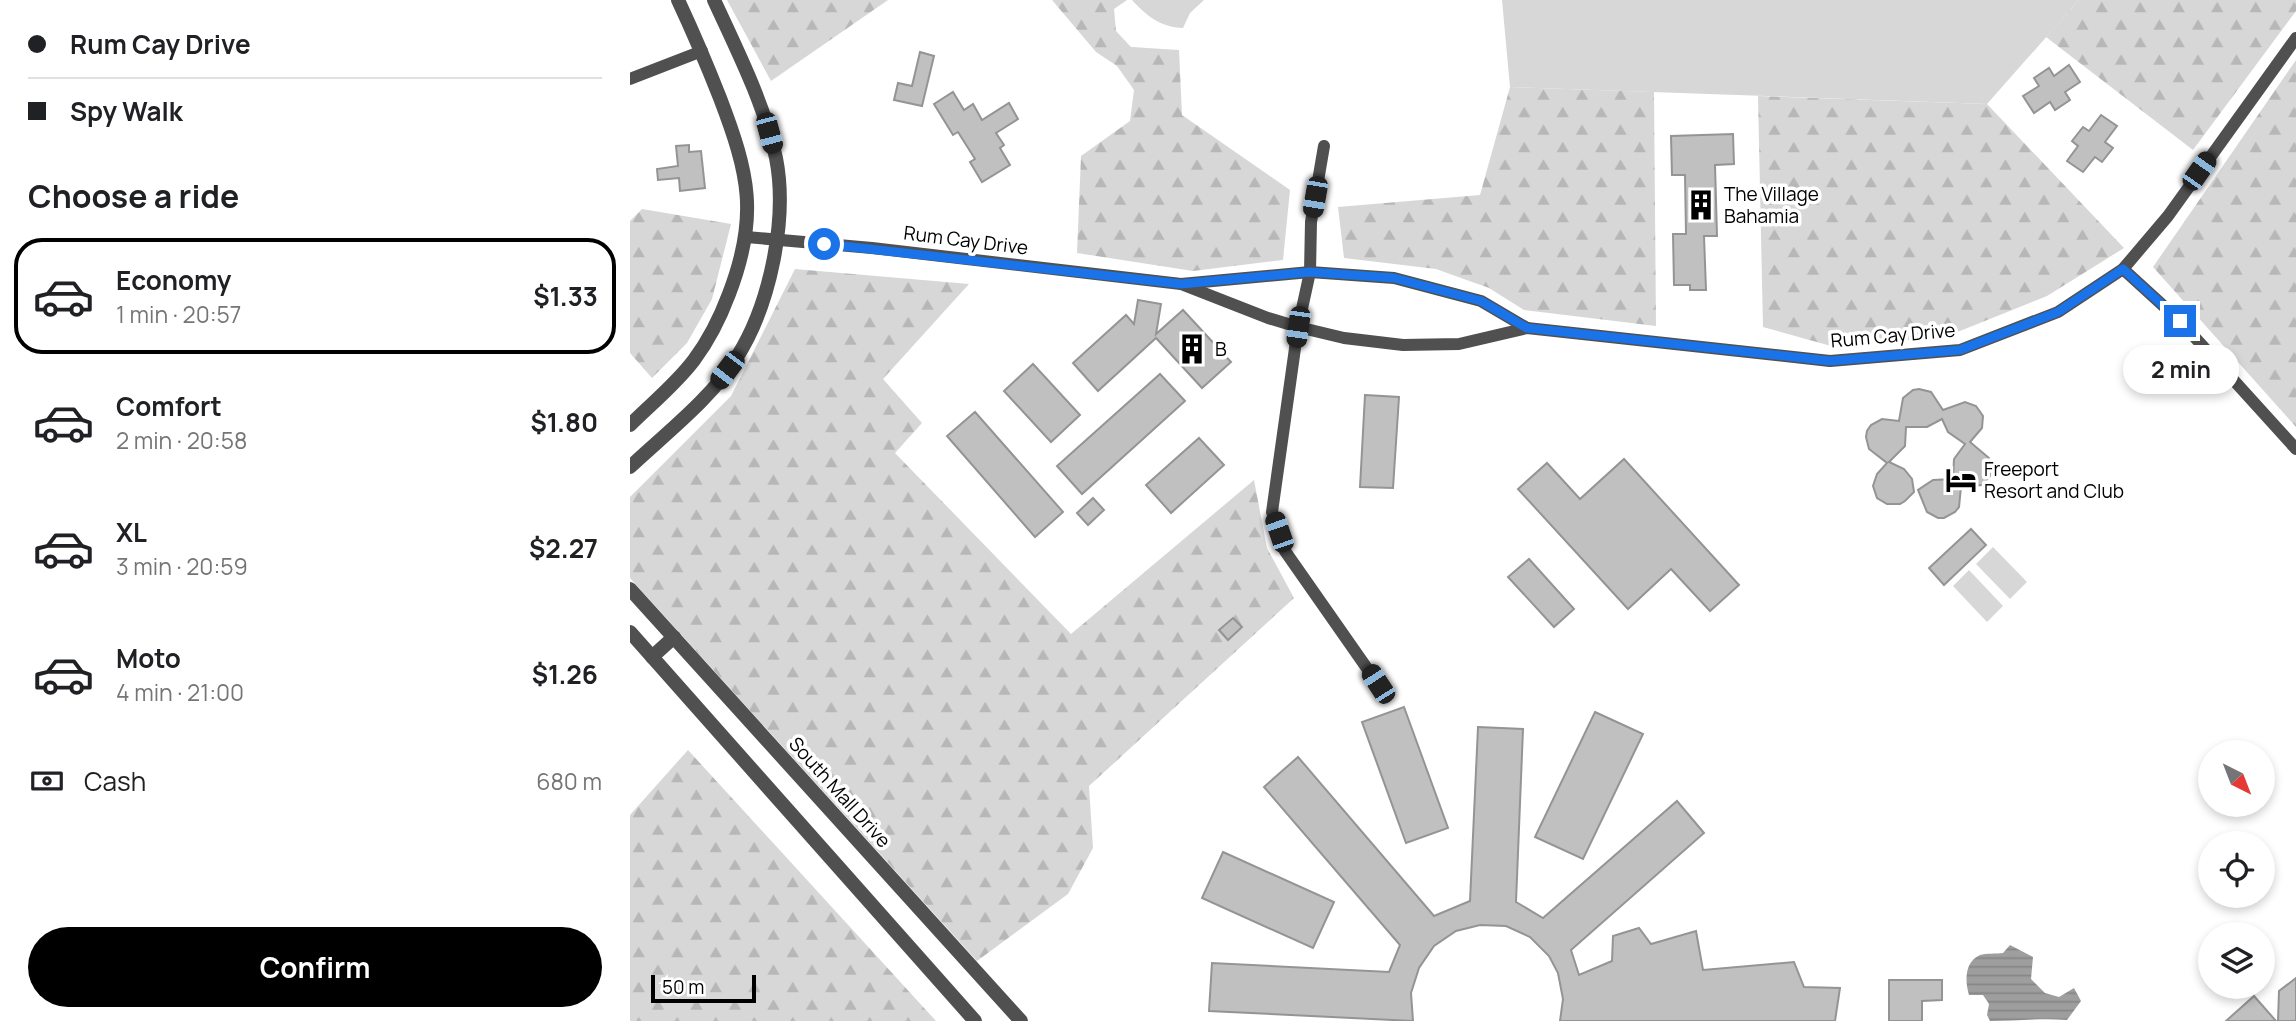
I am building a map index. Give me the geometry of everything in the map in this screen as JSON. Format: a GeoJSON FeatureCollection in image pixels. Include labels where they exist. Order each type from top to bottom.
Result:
{"type":"FeatureCollection","features":[{"type":"Feature","properties":{"kind":"street"},"geometry":{"type":"LineString","coordinates":[[630,425],[692,362],[709,338],[736,274],[746,237],[744,167],[738,145],[702,51],[678,0]]}},
{"type":"Feature","properties":{"kind":"street"},"geometry":{"type":"LineString","coordinates":[[630,467],[718,383],[737,358],[751,330],[767,286],[776,240],[779,199],[776,159],[756,98],[713,0]]}},
{"type":"Feature","properties":{"kind":"street","name":"Rum Cay Drive"},"geometry":{"type":"LineString","coordinates":[[1181,284],[1298,327],[1344,338],[1404,345],[1459,344],[1527,328],[1830,361],[1960,350],[2058,312],[2123,269],[2168,216],[2296,38]]}},
{"type":"Feature","properties":{"kind":"street"},"geometry":{"type":"LineString","coordinates":[[630,79],[702,51]]}},
{"type":"Feature","properties":{"kind":"street"},"geometry":{"type":"LineString","coordinates":[[1324,146],[1311,222],[1310,272],[1298,327],[1272,512],[1285,551],[1378,684]]}},
{"type":"Feature","properties":{"kind":"street","name":"Rum Cay Drive"},"geometry":{"type":"LineString","coordinates":[[746,237],[872,248],[1181,284],[1310,272],[1394,278],[1481,301],[1527,328]]}},
{"type":"Feature","properties":{"kind":"street"},"geometry":{"type":"LineString","coordinates":[[2123,269],[2180,321],[2296,449]]}},
{"type":"Feature","properties":{"kind":"street","name":"South Mall Drive"},"geometry":{"type":"LineString","coordinates":[[630,589],[1021,1021]]}},
{"type":"Feature","properties":{"kind":"street"},"geometry":{"type":"LineString","coordinates":[[630,632],[975,1021]]}},
{"type":"Feature","properties":{"kind":"street"},"geometry":{"type":"LineString","coordinates":[[652,657],[674,637]]}},
{"type":"Feature","properties":{"kind":"green space"},"geometry":{"type":"Polygon","coordinates":[[[727,0],[888,0],[771,81],[727,0]]]}},
{"type":"Feature","properties":{"kind":"green space"},"geometry":{"type":"Polygon","coordinates":[[[1052,0],[1127,0],[1114,9],[1116,31],[1131,47],[1179,50],[1182,115],[1290,190],[1283,260],[1193,271],[1077,253],[1081,156],[1130,121],[1134,90],[1117,66],[1096,52],[1052,0]]]}},
{"type":"Feature","properties":{"kind":"green space"},"geometry":{"type":"Polygon","coordinates":[[[1132,0],[1204,0],[1190,13],[1183,28],[1154,20],[1132,0]]]}},
{"type":"Feature","properties":{"kind":"green space"},"geometry":{"type":"Polygon","coordinates":[[[1502,0],[2079,0],[1987,104],[1510,87],[1502,0]]]}},
{"type":"Feature","properties":{"kind":"green space"},"geometry":{"type":"Polygon","coordinates":[[[2079,0],[2296,0],[2296,11],[2193,150],[2046,37],[2079,0]]]}},
{"type":"Feature","properties":{"kind":"green space"},"geometry":{"type":"Polygon","coordinates":[[[2296,60],[2296,427],[2153,267],[2296,60]]]}},
{"type":"Feature","properties":{"kind":"green space"},"geometry":{"type":"Polygon","coordinates":[[[1510,87],[1654,92],[1656,326],[1524,310],[1489,288],[1436,269],[1344,258],[1338,207],[1480,195],[1510,87]]]}},
{"type":"Feature","properties":{"kind":"green space"},"geometry":{"type":"Polygon","coordinates":[[[1758,96],[1987,104],[2124,248],[2047,296],[1945,337],[1831,346],[1763,327],[1758,96]]]}},
{"type":"Feature","properties":{"kind":"green space"},"geometry":{"type":"Polygon","coordinates":[[[642,209],[731,224],[712,299],[687,343],[652,378],[630,353],[630,221],[642,209]]]}},
{"type":"Feature","properties":{"kind":"green space"},"geometry":{"type":"Polygon","coordinates":[[[795,269],[969,284],[883,379],[922,423],[895,453],[1071,634],[1254,480],[1267,548],[1294,598],[1089,786],[1093,848],[1068,894],[977,961],[630,578],[630,497],[731,396],[795,269]]]}},
{"type":"Feature","properties":{"kind":"green space"},"geometry":{"type":"Polygon","coordinates":[[[1993,547],[2027,582],[2010,599],[1976,564],[1993,547]]]}},
{"type":"Feature","properties":{"kind":"green space"},"geometry":{"type":"Polygon","coordinates":[[[1969,570],[2003,606],[1987,622],[1953,586],[1969,570]]]}},
{"type":"Feature","properties":{"kind":"green space"},"geometry":{"type":"Polygon","coordinates":[[[688,750],[936,1021],[630,1021],[630,815],[688,750]]]}},
{"type":"Feature","properties":{"kind":"shaded area"},"geometry":{"type":"Polygon","coordinates":[[[2010,945],[2033,957],[2031,979],[2045,993],[2059,997],[2074,988],[2081,1001],[2067,1020],[1990,1021],[1987,1015],[1989,1004],[1983,995],[1969,995],[1967,978],[1971,962],[1980,955],[2003,953],[2010,945]]]}},
{"type":"Feature","properties":{"kind":"building"},"geometry":{"type":"Polygon","coordinates":[[[920,52],[934,56],[922,106],[894,100],[898,83],[912,86],[920,52]]]}},
{"type":"Feature","properties":{"kind":"building"},"geometry":{"type":"Polygon","coordinates":[[[2069,65],[2080,82],[2065,92],[2070,100],[2055,110],[2050,102],[2034,113],[2023,96],[2039,86],[2034,78],[2049,68],[2054,76],[2069,65]]]}},
{"type":"Feature","properties":{"kind":"building"},"geometry":{"type":"Polygon","coordinates":[[[953,92],[964,110],[973,104],[982,120],[1009,103],[1018,119],[996,133],[1004,145],[1000,148],[1010,165],[982,182],[970,162],[975,159],[958,132],[953,135],[934,104],[953,92]]]}},
{"type":"Feature","properties":{"kind":"building"},"geometry":{"type":"Polygon","coordinates":[[[2101,115],[2117,126],[2105,142],[2113,148],[2102,162],[2095,157],[2083,172],[2067,161],[2078,146],[2072,141],[2083,127],[2089,131],[2101,115]]]}},
{"type":"Feature","properties":{"kind":"building","name":"The Village Bahamia"},"geometry":{"type":"Polygon","coordinates":[[[1733,134],[1734,164],[1715,165],[1717,236],[1704,236],[1706,290],[1690,290],[1690,285],[1674,285],[1673,234],[1686,234],[1685,175],[1672,175],[1671,136],[1733,134]]]}},
{"type":"Feature","properties":{"kind":"building"},"geometry":{"type":"Polygon","coordinates":[[[689,145],[689,152],[701,151],[705,188],[680,191],[679,178],[658,180],[657,169],[678,166],[676,146],[689,145]]]}},
{"type":"Feature","properties":{"kind":"building"},"geometry":{"type":"Polygon","coordinates":[[[1138,300],[1161,304],[1156,334],[1183,310],[1231,362],[1202,388],[1156,338],[1098,391],[1073,363],[1126,315],[1134,324],[1138,300]]]}},
{"type":"Feature","properties":{"kind":"building"},"geometry":{"type":"Polygon","coordinates":[[[1033,364],[1080,415],[1051,442],[1004,391],[1033,364]]]}},
{"type":"Feature","properties":{"kind":"building"},"geometry":{"type":"Polygon","coordinates":[[[1160,374],[1185,401],[1082,494],[1057,466],[1160,374]]]}},
{"type":"Feature","properties":{"kind":"building"},"geometry":{"type":"Polygon","coordinates":[[[1919,389],[1931,392],[1943,410],[1965,402],[1976,406],[1983,416],[1982,428],[1970,442],[1989,458],[1990,476],[1982,485],[1961,487],[1959,507],[1944,518],[1927,512],[1918,490],[1933,480],[1953,479],[1954,459],[1965,444],[1948,432],[1942,419],[1927,427],[1906,427],[1905,446],[1889,462],[1904,469],[1912,479],[1914,492],[1905,501],[1900,504],[1887,504],[1877,498],[1873,486],[1877,474],[1887,463],[1869,449],[1867,431],[1871,425],[1882,419],[1899,421],[1903,398],[1919,389]]]}},
{"type":"Feature","properties":{"kind":"building"},"geometry":{"type":"Polygon","coordinates":[[[1365,395],[1399,397],[1393,488],[1360,487],[1365,395]]]}},
{"type":"Feature","properties":{"kind":"building"},"geometry":{"type":"Polygon","coordinates":[[[975,412],[1063,512],[1035,537],[947,436],[975,412]]]}},
{"type":"Feature","properties":{"kind":"building"},"geometry":{"type":"Polygon","coordinates":[[[1199,438],[1224,465],[1171,513],[1146,485],[1199,438]]]}},
{"type":"Feature","properties":{"kind":"building"},"geometry":{"type":"Polygon","coordinates":[[[1624,459],[1739,585],[1710,611],[1671,569],[1628,609],[1518,489],[1547,463],[1580,499],[1624,459]]]}},
{"type":"Feature","properties":{"kind":"building"},"geometry":{"type":"Polygon","coordinates":[[[1093,498],[1104,510],[1088,525],[1077,513],[1093,498]]]}},
{"type":"Feature","properties":{"kind":"building"},"geometry":{"type":"Polygon","coordinates":[[[1971,529],[1986,545],[1944,585],[1929,568],[1971,529]]]}},
{"type":"Feature","properties":{"kind":"building"},"geometry":{"type":"Polygon","coordinates":[[[1529,559],[1574,609],[1554,627],[1508,577],[1529,559]]]}},
{"type":"Feature","properties":{"kind":"building"},"geometry":{"type":"Polygon","coordinates":[[[1233,618],[1242,627],[1228,640],[1219,630],[1233,618]]]}},
{"type":"Feature","properties":{"kind":"building"},"geometry":{"type":"Polygon","coordinates":[[[1404,707],[1448,828],[1406,843],[1362,722],[1404,707]]]}},
{"type":"Feature","properties":{"kind":"building"},"geometry":{"type":"Polygon","coordinates":[[[1595,712],[1643,734],[1583,859],[1535,837],[1595,712]]]}},
{"type":"Feature","properties":{"kind":"building"},"geometry":{"type":"Polygon","coordinates":[[[1478,727],[1523,729],[1516,902],[1543,918],[1677,801],[1704,833],[1571,950],[1579,975],[1612,961],[1613,936],[1639,928],[1651,944],[1696,931],[1703,970],[1794,962],[1804,987],[1840,988],[1835,1021],[1560,1021],[1563,999],[1558,973],[1549,956],[1530,937],[1506,926],[1480,925],[1456,931],[1434,946],[1419,968],[1411,993],[1413,1021],[1209,1011],[1212,963],[1389,972],[1400,945],[1264,787],[1298,757],[1434,916],[1470,901],[1478,727]]]}},
{"type":"Feature","properties":{"kind":"building"},"geometry":{"type":"Polygon","coordinates":[[[1223,852],[1334,902],[1313,948],[1202,898],[1223,852]]]}},
{"type":"Feature","properties":{"kind":"building"},"geometry":{"type":"Polygon","coordinates":[[[2296,978],[2296,1021],[2278,1021],[2279,991],[2296,978]]]}},
{"type":"Feature","properties":{"kind":"building"},"geometry":{"type":"Polygon","coordinates":[[[1889,980],[1942,980],[1942,1000],[1922,1001],[1922,1021],[1889,1021],[1889,980]]]}},
{"type":"Feature","properties":{"kind":"building"},"geometry":{"type":"Polygon","coordinates":[[[2251,999],[2257,999],[2276,1021],[2226,1021],[2251,999]]]}},
{"type":"Feature","properties":{"kind":"place","name":"The Village Bahamia"},"geometry":{"type":"Point","coordinates":[1701,205]}},
{"type":"Feature","properties":{"kind":"place","name":"B"},"geometry":{"type":"Point","coordinates":[1192,349]}},
{"type":"Feature","properties":{"kind":"place","name":"Freeport Resort and Club"},"geometry":{"type":"Point","coordinates":[1961,480]}},
{"type":"Feature","properties":{"kind":"route"},"geometry":{"type":"LineString","coordinates":[[824,244],[1181,284],[1310,272],[1394,278],[1481,301],[1527,328],[1830,361],[1960,350],[2058,312],[2123,269],[2180,321]]}}]}
